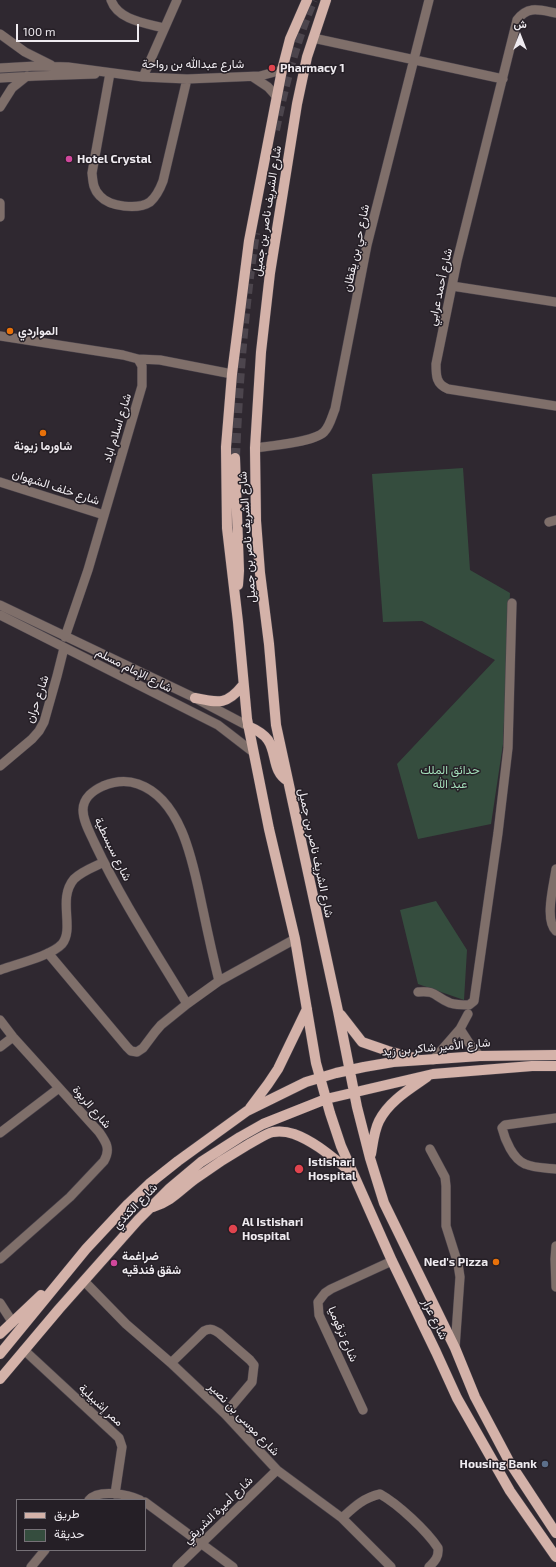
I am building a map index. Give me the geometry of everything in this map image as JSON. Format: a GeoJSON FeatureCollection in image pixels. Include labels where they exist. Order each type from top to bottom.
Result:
{"type":"FeatureCollection","features":[{"type":"Feature","properties":{"kind":"main road","name":"شارع الشريف ناصر بن جميل"},"geometry":{"type":"LineString","coordinates":[[307,0],[290,39],[282,70],[249,241],[232,374],[226,447],[227,528],[248,726],[295,939],[320,1077]]}},
{"type":"Feature","properties":{"kind":"main road","name":"شارع الشريف ناصر بن جميل"},"geometry":{"type":"LineString","coordinates":[[326,0],[307,57],[297,104],[270,273],[261,352],[255,448],[256,521],[276,725],[338,1011],[349,1070]]}},
{"type":"Feature","properties":{"kind":"main road","name":"شارع الشريف ناصر بن جميل"},"geometry":{"type":"LineString","coordinates":[[235,458],[239,571],[236,605]]}},
{"type":"Feature","properties":{"kind":"main road"},"geometry":{"type":"LineString","coordinates":[[195,698],[219,703],[234,695],[243,685]]}},
{"type":"Feature","properties":{"kind":"main road"},"geometry":{"type":"LineString","coordinates":[[248,726],[258,731],[268,739],[279,773],[288,781]]}},
{"type":"Feature","properties":{"kind":"main road"},"geometry":{"type":"LineString","coordinates":[[248,1111],[278,1069],[307,1009]]}},
{"type":"Feature","properties":{"kind":"main road"},"geometry":{"type":"LineString","coordinates":[[338,1011],[362,1042],[388,1051],[430,1060]]}},
{"type":"Feature","properties":{"kind":"main road","name":"شارع الأمير شاكر بن زيد"},"geometry":{"type":"LineString","coordinates":[[320,1077],[394,1062],[480,1056],[556,1055]]}},
{"type":"Feature","properties":{"kind":"main road"},"geometry":{"type":"LineString","coordinates":[[326,1099],[354,1091],[432,1074],[532,1066],[556,1066]]}},
{"type":"Feature","properties":{"kind":"main road","name":"شارع عرار"},"geometry":{"type":"LineString","coordinates":[[349,1070],[370,1158],[384,1203],[455,1348],[475,1397],[510,1463],[556,1533]]}},
{"type":"Feature","properties":{"kind":"main road"},"geometry":{"type":"LineString","coordinates":[[370,1158],[379,1121],[387,1108],[397,1098],[432,1074]]}},
{"type":"Feature","properties":{"kind":"main road","name":"شارع عرار"},"geometry":{"type":"LineString","coordinates":[[320,1077],[341,1146],[352,1174],[457,1398],[510,1491],[556,1557]]}},
{"type":"Feature","properties":{"kind":"main road","name":"شارع الكندي"},"geometry":{"type":"LineString","coordinates":[[0,1354],[86,1249],[149,1184],[218,1131],[248,1111],[306,1082],[320,1077]]}},
{"type":"Feature","properties":{"kind":"main road","name":"شارع الكندي"},"geometry":{"type":"LineString","coordinates":[[0,1379],[130,1228],[170,1188],[201,1162],[240,1136],[263,1124],[326,1099]]}},
{"type":"Feature","properties":{"kind":"main road"},"geometry":{"type":"LineString","coordinates":[[151,1207],[164,1203],[176,1196],[191,1182],[224,1158],[274,1132],[283,1132],[304,1138],[320,1148],[352,1174]]}},
{"type":"Feature","properties":{"kind":"main road"},"geometry":{"type":"LineString","coordinates":[[0,1334],[40,1296],[64,1276]]}},
{"type":"Feature","properties":{"kind":"street"},"geometry":{"type":"LineString","coordinates":[[111,0],[120,14],[164,28]]}},
{"type":"Feature","properties":{"kind":"street"},"geometry":{"type":"LineString","coordinates":[[143,77],[177,0]]}},
{"type":"Feature","properties":{"kind":"street","name":"شارع حي بن يقظان"},"geometry":{"type":"LineString","coordinates":[[255,448],[314,438],[324,432],[330,423],[335,409],[367,246],[429,0]]}},
{"type":"Feature","properties":{"kind":"street","name":"شارع أحمد عرابي"},"geometry":{"type":"LineString","coordinates":[[556,13],[535,9],[528,10],[517,20],[457,261],[436,364],[438,382],[448,390],[556,406]]}},
{"type":"Feature","properties":{"kind":"street"},"geometry":{"type":"LineString","coordinates":[[0,34],[25,52],[54,67]]}},
{"type":"Feature","properties":{"kind":"street"},"geometry":{"type":"LineString","coordinates":[[314,38],[503,79]]}},
{"type":"Feature","properties":{"kind":"street","name":"شارع عبدالله بن رواحة"},"geometry":{"type":"LineString","coordinates":[[0,68],[82,68],[110,74]]}},
{"type":"Feature","properties":{"kind":"street","name":"شارع عبدالله بن رواحة"},"geometry":{"type":"LineString","coordinates":[[0,78],[110,74],[187,79],[253,77],[268,75],[282,70]]}},
{"type":"Feature","properties":{"kind":"street"},"geometry":{"type":"LineString","coordinates":[[110,74],[92,173],[93,186],[100,196],[110,202],[122,206],[138,206],[149,202],[159,193],[187,79]]}},
{"type":"Feature","properties":{"kind":"street"},"geometry":{"type":"LineString","coordinates":[[0,107],[12,88],[27,76]]}},
{"type":"Feature","properties":{"kind":"street","name":"شارع عبدالله بن رواحة"},"geometry":{"type":"LineString","coordinates":[[253,77],[268,87],[277,97]]}},
{"type":"Feature","properties":{"kind":"street"},"geometry":{"type":"LineString","coordinates":[[0,203],[0,217]]}},
{"type":"Feature","properties":{"kind":"street"},"geometry":{"type":"LineString","coordinates":[[452,286],[556,302]]}},
{"type":"Feature","properties":{"kind":"street"},"geometry":{"type":"LineString","coordinates":[[0,336],[123,355],[138,359],[160,360],[232,374]]}},
{"type":"Feature","properties":{"kind":"street","name":"شارع اسلام اباد"},"geometry":{"type":"LineString","coordinates":[[65,637],[88,570],[142,386],[142,366],[138,359]]}},
{"type":"Feature","properties":{"kind":"street","name":"شارع خلف الشهوان"},"geometry":{"type":"LineString","coordinates":[[0,482],[104,515]]}},
{"type":"Feature","properties":{"kind":"street"},"geometry":{"type":"LineString","coordinates":[[418,992],[431,992],[449,1002],[456,1004],[470,1005],[475,999],[508,748],[512,603]]}},
{"type":"Feature","properties":{"kind":"street","name":"شارع الإمام مسلم"},"geometry":{"type":"LineString","coordinates":[[0,605],[195,698],[248,726]]}},
{"type":"Feature","properties":{"kind":"street","name":"شارع الإمام مسلم"},"geometry":{"type":"LineString","coordinates":[[0,614],[64,648],[218,725],[253,752]]}},
{"type":"Feature","properties":{"kind":"street","name":"شارع حران"},"geometry":{"type":"LineString","coordinates":[[0,766],[32,739],[44,722],[64,648]]}},
{"type":"Feature","properties":{"kind":"street","name":"شارع سبسطية"},"geometry":{"type":"LineString","coordinates":[[186,1004],[104,862],[84,819],[83,809],[85,802],[94,790],[108,784],[129,781],[144,786],[160,796],[172,812],[179,824],[192,864],[219,981]]}},
{"type":"Feature","properties":{"kind":"street"},"geometry":{"type":"LineString","coordinates":[[0,970],[48,953],[63,942],[66,936],[66,906],[70,885],[75,878],[83,872],[104,862]]}},
{"type":"Feature","properties":{"kind":"street"},"geometry":{"type":"LineString","coordinates":[[556,869],[550,910],[553,928],[556,931]]}},
{"type":"Feature","properties":{"kind":"street"},"geometry":{"type":"LineString","coordinates":[[48,953],[103,1019],[134,1052],[144,1048],[158,1028],[186,1004],[219,981],[295,939]]}},
{"type":"Feature","properties":{"kind":"street"},"geometry":{"type":"LineString","coordinates":[[430,1060],[460,1028],[468,1014]]}},
{"type":"Feature","properties":{"kind":"street","name":"شارع الربوة"},"geometry":{"type":"LineString","coordinates":[[0,1020],[13,1037],[105,1140],[108,1148],[108,1154],[104,1161],[70,1197],[0,1259]]}},
{"type":"Feature","properties":{"kind":"street"},"geometry":{"type":"LineString","coordinates":[[460,1028],[471,1046],[480,1056]]}},
{"type":"Feature","properties":{"kind":"street"},"geometry":{"type":"LineString","coordinates":[[0,1047],[13,1037]]}},
{"type":"Feature","properties":{"kind":"street"},"geometry":{"type":"LineString","coordinates":[[0,1133],[59,1088]]}},
{"type":"Feature","properties":{"kind":"street"},"geometry":{"type":"LineString","coordinates":[[556,1118],[505,1125],[502,1128],[510,1149],[518,1160],[525,1164],[556,1169]]}},
{"type":"Feature","properties":{"kind":"street"},"geometry":{"type":"LineString","coordinates":[[430,1149],[445,1177],[446,1226],[458,1264],[460,1277],[455,1348]]}},
{"type":"Feature","properties":{"kind":"street"},"geometry":{"type":"LineString","coordinates":[[556,1246],[556,1287]]}},
{"type":"Feature","properties":{"kind":"street","name":"شارع ترقوميا"},"geometry":{"type":"LineString","coordinates":[[364,1410],[319,1315],[318,1302],[325,1293],[331,1289],[392,1261]]}},
{"type":"Feature","properties":{"kind":"street","name":"شارع موسى بن نصير"},"geometry":{"type":"LineString","coordinates":[[84,1282],[126,1324],[171,1363],[225,1414],[277,1470],[342,1518],[391,1567]]}},
{"type":"Feature","properties":{"kind":"street"},"geometry":{"type":"LineString","coordinates":[[0,1303],[13,1322]]}},
{"type":"Feature","properties":{"kind":"street"},"geometry":{"type":"LineString","coordinates":[[171,1363],[204,1331],[209,1329],[219,1333],[250,1360],[254,1365],[252,1382],[225,1414]]}},
{"type":"Feature","properties":{"kind":"street","name":"ممر إشبيلية"},"geometry":{"type":"LineString","coordinates":[[24,1350],[119,1438],[122,1447],[115,1494]]}},
{"type":"Feature","properties":{"kind":"street","name":"شارع أميرة الشريقي"},"geometry":{"type":"LineString","coordinates":[[176,1567],[277,1470]]}},
{"type":"Feature","properties":{"kind":"street"},"geometry":{"type":"LineString","coordinates":[[90,1499],[92,1496],[105,1494],[130,1496],[138,1499]]}},
{"type":"Feature","properties":{"kind":"street"},"geometry":{"type":"LineString","coordinates":[[342,1518],[370,1496],[380,1494],[392,1500],[409,1516],[438,1548],[436,1560],[429,1567]]}},
{"type":"Feature","properties":{"kind":"street"},"geometry":{"type":"LineString","coordinates":[[146,1503],[233,1567]]}},
{"type":"Feature","properties":{"kind":"street"},"geometry":{"type":"LineString","coordinates":[[31,1567],[45,1551]]}},
{"type":"Feature","properties":{"kind":"green space","name":"حدائق الملك عبد الله"},"geometry":{"type":"Polygon","coordinates":[[[463,468],[470,570],[510,593],[503,744],[491,824],[418,839],[397,764],[495,660],[422,621],[383,622],[372,474],[463,468]]]}},
{"type":"Feature","properties":{"kind":"green space"},"geometry":{"type":"Polygon","coordinates":[[[436,901],[467,950],[464,1000],[418,984],[400,910],[436,901]]]}},
{"type":"Feature","properties":{"kind":"tunnel"},"geometry":{"type":"LineString","coordinates":[[275,130],[291,64],[313,0]]}},
{"type":"Feature","properties":{"kind":"tunnel"},"geometry":{"type":"LineString","coordinates":[[235,458],[242,345],[255,233]]}},
{"type":"Feature","properties":{"kind":"place","name":"Pharmacy 1"},"geometry":{"type":"Point","coordinates":[272,68]}},
{"type":"Feature","properties":{"kind":"place","name":"Hotel Crystal"},"geometry":{"type":"Point","coordinates":[69,159]}},
{"type":"Feature","properties":{"kind":"place","name":"المواردي"},"geometry":{"type":"Point","coordinates":[10,331]}},
{"type":"Feature","properties":{"kind":"place","name":"شاورما زيونة"},"geometry":{"type":"Point","coordinates":[43,433]}},
{"type":"Feature","properties":{"kind":"place","name":"Istishari Hospital"},"geometry":{"type":"Point","coordinates":[299,1169]}},
{"type":"Feature","properties":{"kind":"place","name":"Al Istishari Hospital"},"geometry":{"type":"Point","coordinates":[233,1229]}},
{"type":"Feature","properties":{"kind":"place","name":"Ned's Pizza"},"geometry":{"type":"Point","coordinates":[496,1262]}},
{"type":"Feature","properties":{"kind":"place","name":"ضراغمة شقق فندقيه"},"geometry":{"type":"Point","coordinates":[114,1263]}},
{"type":"Feature","properties":{"kind":"place","name":"Housing Bank"},"geometry":{"type":"Point","coordinates":[545,1464]}}]}
